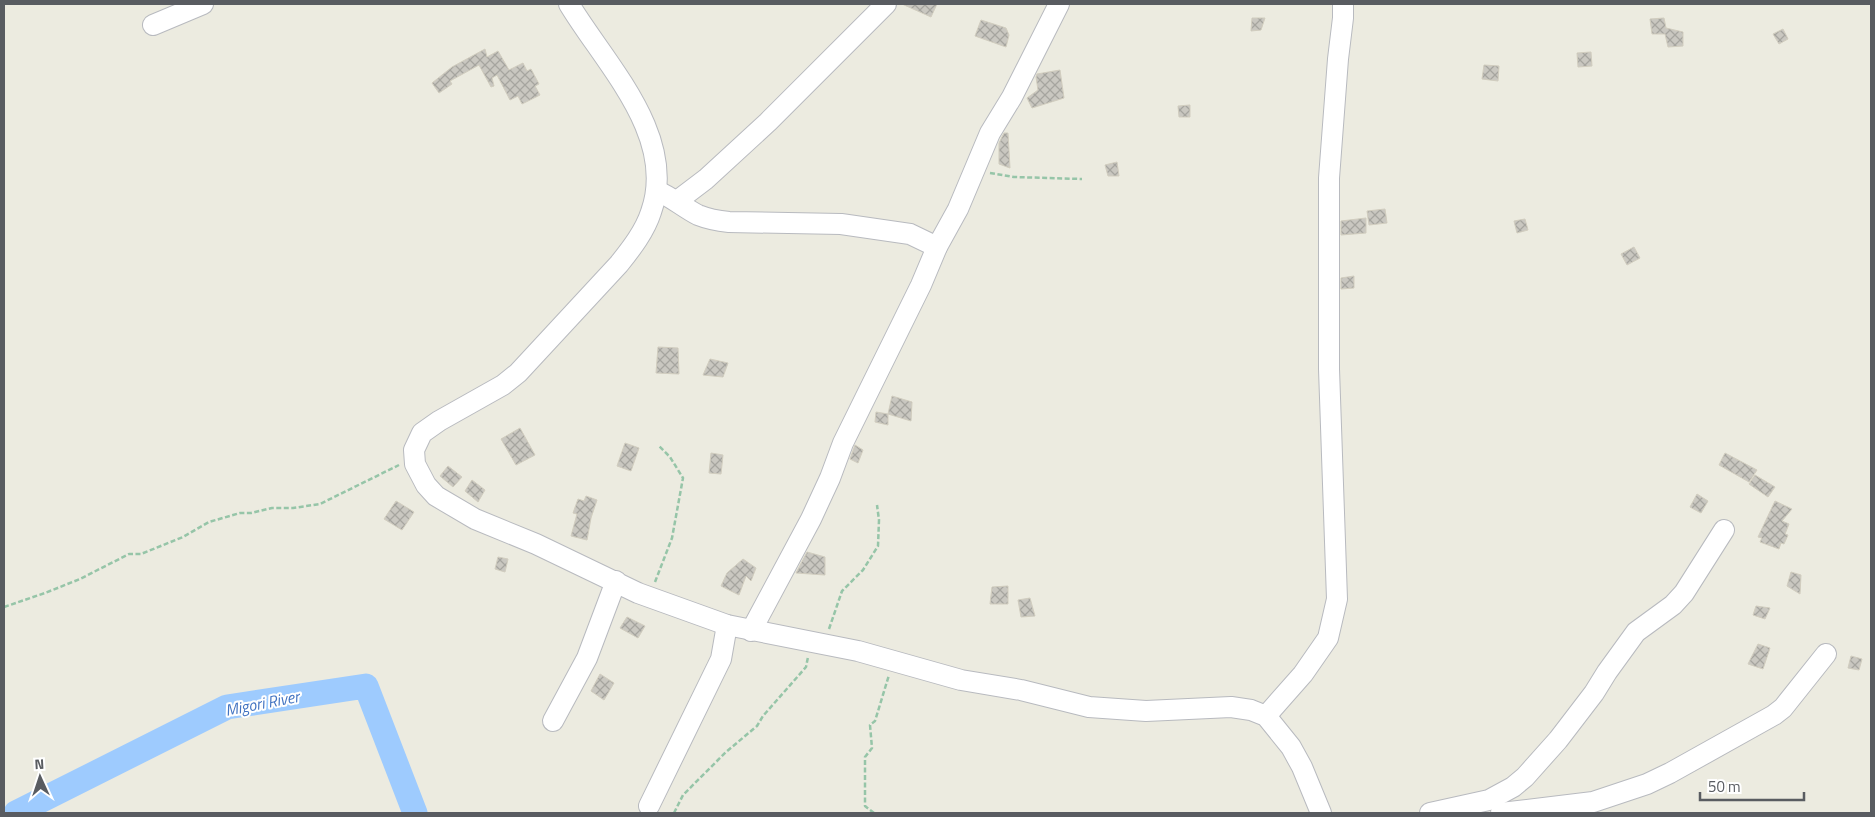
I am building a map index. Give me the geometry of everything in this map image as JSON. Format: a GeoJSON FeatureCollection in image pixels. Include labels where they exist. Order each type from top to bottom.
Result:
{"type":"FeatureCollection","features":[{"type":"Feature","properties":{"kind":"street"},"geometry":{"type":"LineString","coordinates":[[153,25],[203,4]]}},
{"type":"Feature","properties":{"kind":"street"},"geometry":{"type":"LineString","coordinates":[[569,4],[634,103],[655,158],[657,169],[657,191],[651,214],[634,244],[602,283],[518,373],[503,385],[454,411],[422,433],[417,442],[414,458],[419,474],[436,496],[475,519],[536,544],[650,598],[727,625],[818,642],[894,660],[944,675],[1021,690],[1089,707],[1146,711],[1231,706],[1250,710],[1266,716],[1280,732],[1302,767],[1320,813]]}},
{"type":"Feature","properties":{"kind":"street"},"geometry":{"type":"LineString","coordinates":[[677,202],[706,179],[768,122],[886,4]]}},
{"type":"Feature","properties":{"kind":"street"},"geometry":{"type":"LineString","coordinates":[[751,631],[811,519],[830,478],[846,435],[921,285],[937,247],[958,209],[990,133],[1012,97],[1059,4]]}},
{"type":"Feature","properties":{"kind":"street"},"geometry":{"type":"LineString","coordinates":[[1266,716],[1303,674],[1328,638],[1337,599],[1329,378],[1329,198],[1343,4]]}},
{"type":"Feature","properties":{"kind":"street"},"geometry":{"type":"LineString","coordinates":[[657,191],[712,220],[841,224],[910,234],[937,247]]}},
{"type":"Feature","properties":{"kind":"street"},"geometry":{"type":"LineString","coordinates":[[1430,813],[1489,800],[1506,791],[1525,777],[1558,740],[1636,632],[1674,605],[1684,593],[1724,530]]}},
{"type":"Feature","properties":{"kind":"street"},"geometry":{"type":"LineString","coordinates":[[553,721],[588,658],[616,581]]}},
{"type":"Feature","properties":{"kind":"street"},"geometry":{"type":"LineString","coordinates":[[649,806],[721,659],[727,625]]}},
{"type":"Feature","properties":{"kind":"street"},"geometry":{"type":"LineString","coordinates":[[1501,813],[1593,802],[1647,784],[1670,773],[1774,715],[1783,708],[1826,654]]}},
{"type":"Feature","properties":{"kind":"path"},"geometry":{"type":"LineString","coordinates":[[973,170],[1014,177],[1082,179]]}},
{"type":"Feature","properties":{"kind":"path"},"geometry":{"type":"LineString","coordinates":[[650,598],[672,538],[683,478],[670,457],[659,446]]}},
{"type":"Feature","properties":{"kind":"path"},"geometry":{"type":"LineString","coordinates":[[4,607],[80,579],[129,554],[140,554],[183,537],[209,522],[240,512],[251,513],[272,508],[294,508],[320,504],[414,458]]}},
{"type":"Feature","properties":{"kind":"path"},"geometry":{"type":"LineString","coordinates":[[674,813],[683,795],[726,752],[757,726],[763,716],[806,667],[808,657],[831,626],[842,591],[863,570],[878,546],[879,520],[877,505]]}},
{"type":"Feature","properties":{"kind":"path"},"geometry":{"type":"LineString","coordinates":[[874,813],[866,806],[866,757],[872,748],[870,725],[875,721],[894,660]]}},
{"type":"Feature","properties":{"kind":"building"},"geometry":{"type":"Polygon","coordinates":[[[902,4],[937,4],[931,17],[902,4]]]}},
{"type":"Feature","properties":{"kind":"building"},"geometry":{"type":"Polygon","coordinates":[[[1252,18],[1265,18],[1261,30],[1251,31],[1252,18]]]}},
{"type":"Feature","properties":{"kind":"building"},"geometry":{"type":"Polygon","coordinates":[[[1664,18],[1666,28],[1683,32],[1683,46],[1668,47],[1665,34],[1652,34],[1650,19],[1664,18]]]}},
{"type":"Feature","properties":{"kind":"building"},"geometry":{"type":"Polygon","coordinates":[[[981,20],[1006,28],[1009,35],[1006,47],[975,36],[981,20]]]}},
{"type":"Feature","properties":{"kind":"building"},"geometry":{"type":"Polygon","coordinates":[[[1783,29],[1788,39],[1779,44],[1773,34],[1783,29]]]}},
{"type":"Feature","properties":{"kind":"building"},"geometry":{"type":"Polygon","coordinates":[[[485,49],[487,57],[498,51],[509,70],[523,63],[527,71],[531,69],[539,84],[535,86],[540,95],[522,104],[518,96],[510,100],[497,75],[492,78],[494,86],[491,87],[479,65],[450,81],[452,84],[439,93],[432,83],[452,67],[485,49]]]}},
{"type":"Feature","properties":{"kind":"building"},"geometry":{"type":"Polygon","coordinates":[[[1591,52],[1592,66],[1578,67],[1577,53],[1591,52]]]}},
{"type":"Feature","properties":{"kind":"building"},"geometry":{"type":"Polygon","coordinates":[[[1484,65],[1499,66],[1498,81],[1482,79],[1484,65]]]}},
{"type":"Feature","properties":{"kind":"building"},"geometry":{"type":"Polygon","coordinates":[[[1060,70],[1064,98],[1032,108],[1027,98],[1038,90],[1037,74],[1060,70]]]}},
{"type":"Feature","properties":{"kind":"building"},"geometry":{"type":"Polygon","coordinates":[[[1190,105],[1190,117],[1179,117],[1178,106],[1190,105]]]}},
{"type":"Feature","properties":{"kind":"building"},"geometry":{"type":"Polygon","coordinates":[[[1004,133],[1008,133],[1010,168],[999,164],[999,143],[1004,133]]]}},
{"type":"Feature","properties":{"kind":"building"},"geometry":{"type":"Polygon","coordinates":[[[1117,162],[1119,176],[1108,176],[1105,165],[1117,162]]]}},
{"type":"Feature","properties":{"kind":"building"},"geometry":{"type":"Polygon","coordinates":[[[1385,209],[1387,223],[1369,225],[1367,211],[1385,209]]]}},
{"type":"Feature","properties":{"kind":"building"},"geometry":{"type":"Polygon","coordinates":[[[1366,218],[1366,233],[1341,235],[1341,221],[1366,218]]]}},
{"type":"Feature","properties":{"kind":"building"},"geometry":{"type":"Polygon","coordinates":[[[1525,219],[1528,230],[1517,233],[1514,221],[1525,219]]]}},
{"type":"Feature","properties":{"kind":"building"},"geometry":{"type":"Polygon","coordinates":[[[1634,247],[1640,258],[1627,265],[1621,254],[1634,247]]]}},
{"type":"Feature","properties":{"kind":"building"},"geometry":{"type":"Polygon","coordinates":[[[1354,276],[1354,288],[1341,289],[1341,278],[1354,276]]]}},
{"type":"Feature","properties":{"kind":"building"},"geometry":{"type":"Polygon","coordinates":[[[658,347],[678,348],[679,374],[656,373],[658,347]]]}},
{"type":"Feature","properties":{"kind":"building"},"geometry":{"type":"Polygon","coordinates":[[[710,359],[728,363],[723,377],[703,375],[710,359]]]}},
{"type":"Feature","properties":{"kind":"building"},"geometry":{"type":"Polygon","coordinates":[[[892,396],[912,402],[911,421],[888,414],[892,396]]]}},
{"type":"Feature","properties":{"kind":"building"},"geometry":{"type":"Polygon","coordinates":[[[876,412],[888,414],[888,425],[875,422],[876,412]]]}},
{"type":"Feature","properties":{"kind":"building"},"geometry":{"type":"Polygon","coordinates":[[[520,428],[535,455],[516,465],[501,439],[520,428]]]}},
{"type":"Feature","properties":{"kind":"building"},"geometry":{"type":"Polygon","coordinates":[[[625,443],[639,448],[631,471],[617,466],[625,443]]]}},
{"type":"Feature","properties":{"kind":"building"},"geometry":{"type":"Polygon","coordinates":[[[855,445],[863,450],[858,463],[850,459],[855,445]]]}},
{"type":"Feature","properties":{"kind":"building"},"geometry":{"type":"Polygon","coordinates":[[[711,453],[723,455],[721,474],[709,473],[711,453]]]}},
{"type":"Feature","properties":{"kind":"building"},"geometry":{"type":"Polygon","coordinates":[[[1725,453],[1757,470],[1749,482],[1719,465],[1725,453]]]}},
{"type":"Feature","properties":{"kind":"building"},"geometry":{"type":"Polygon","coordinates":[[[448,466],[462,477],[453,487],[440,476],[448,466]]]}},
{"type":"Feature","properties":{"kind":"building"},"geometry":{"type":"Polygon","coordinates":[[[1755,475],[1775,487],[1768,497],[1749,484],[1755,475]]]}},
{"type":"Feature","properties":{"kind":"building"},"geometry":{"type":"Polygon","coordinates":[[[472,480],[485,490],[478,502],[465,491],[472,480]]]}},
{"type":"Feature","properties":{"kind":"building"},"geometry":{"type":"Polygon","coordinates":[[[1697,494],[1708,501],[1701,513],[1690,507],[1697,494]]]}},
{"type":"Feature","properties":{"kind":"building"},"geometry":{"type":"Polygon","coordinates":[[[586,496],[597,500],[587,540],[571,536],[577,514],[573,513],[578,499],[584,501],[586,496]]]}},
{"type":"Feature","properties":{"kind":"building"},"geometry":{"type":"Polygon","coordinates":[[[396,501],[414,512],[402,530],[384,519],[396,501]]]}},
{"type":"Feature","properties":{"kind":"building"},"geometry":{"type":"Polygon","coordinates":[[[1775,501],[1792,509],[1782,521],[1789,524],[1785,534],[1788,535],[1784,544],[1781,543],[1779,549],[1760,542],[1762,538],[1758,537],[1775,501]]]}},
{"type":"Feature","properties":{"kind":"building"},"geometry":{"type":"Polygon","coordinates":[[[807,552],[825,557],[825,575],[796,573],[807,552]]]}},
{"type":"Feature","properties":{"kind":"building"},"geometry":{"type":"Polygon","coordinates":[[[498,557],[508,559],[505,572],[495,569],[498,557]]]}},
{"type":"Feature","properties":{"kind":"building"},"geometry":{"type":"Polygon","coordinates":[[[743,559],[756,568],[751,581],[746,576],[739,595],[721,586],[727,573],[743,559]]]}},
{"type":"Feature","properties":{"kind":"building"},"geometry":{"type":"Polygon","coordinates":[[[1791,572],[1801,575],[1800,594],[1787,586],[1791,572]]]}},
{"type":"Feature","properties":{"kind":"building"},"geometry":{"type":"Polygon","coordinates":[[[1008,586],[1008,604],[990,604],[992,587],[1008,586]]]}},
{"type":"Feature","properties":{"kind":"building"},"geometry":{"type":"Polygon","coordinates":[[[1030,598],[1035,616],[1021,617],[1018,600],[1030,598]]]}},
{"type":"Feature","properties":{"kind":"building"},"geometry":{"type":"Polygon","coordinates":[[[1756,606],[1770,608],[1765,619],[1753,615],[1756,606]]]}},
{"type":"Feature","properties":{"kind":"building"},"geometry":{"type":"Polygon","coordinates":[[[627,617],[645,626],[638,638],[620,628],[627,617]]]}},
{"type":"Feature","properties":{"kind":"building"},"geometry":{"type":"Polygon","coordinates":[[[1758,644],[1770,648],[1763,669],[1748,664],[1758,644]]]}},
{"type":"Feature","properties":{"kind":"building"},"geometry":{"type":"Polygon","coordinates":[[[1851,656],[1862,659],[1859,670],[1848,668],[1851,656]]]}},
{"type":"Feature","properties":{"kind":"building"},"geometry":{"type":"Polygon","coordinates":[[[600,674],[614,683],[604,700],[591,691],[600,674]]]}},
{"type":"Feature","properties":{"kind":"waterway","name":"Migori River"},"geometry":{"type":"LineString","coordinates":[[16,813],[227,707],[366,686],[415,813]]}}]}
